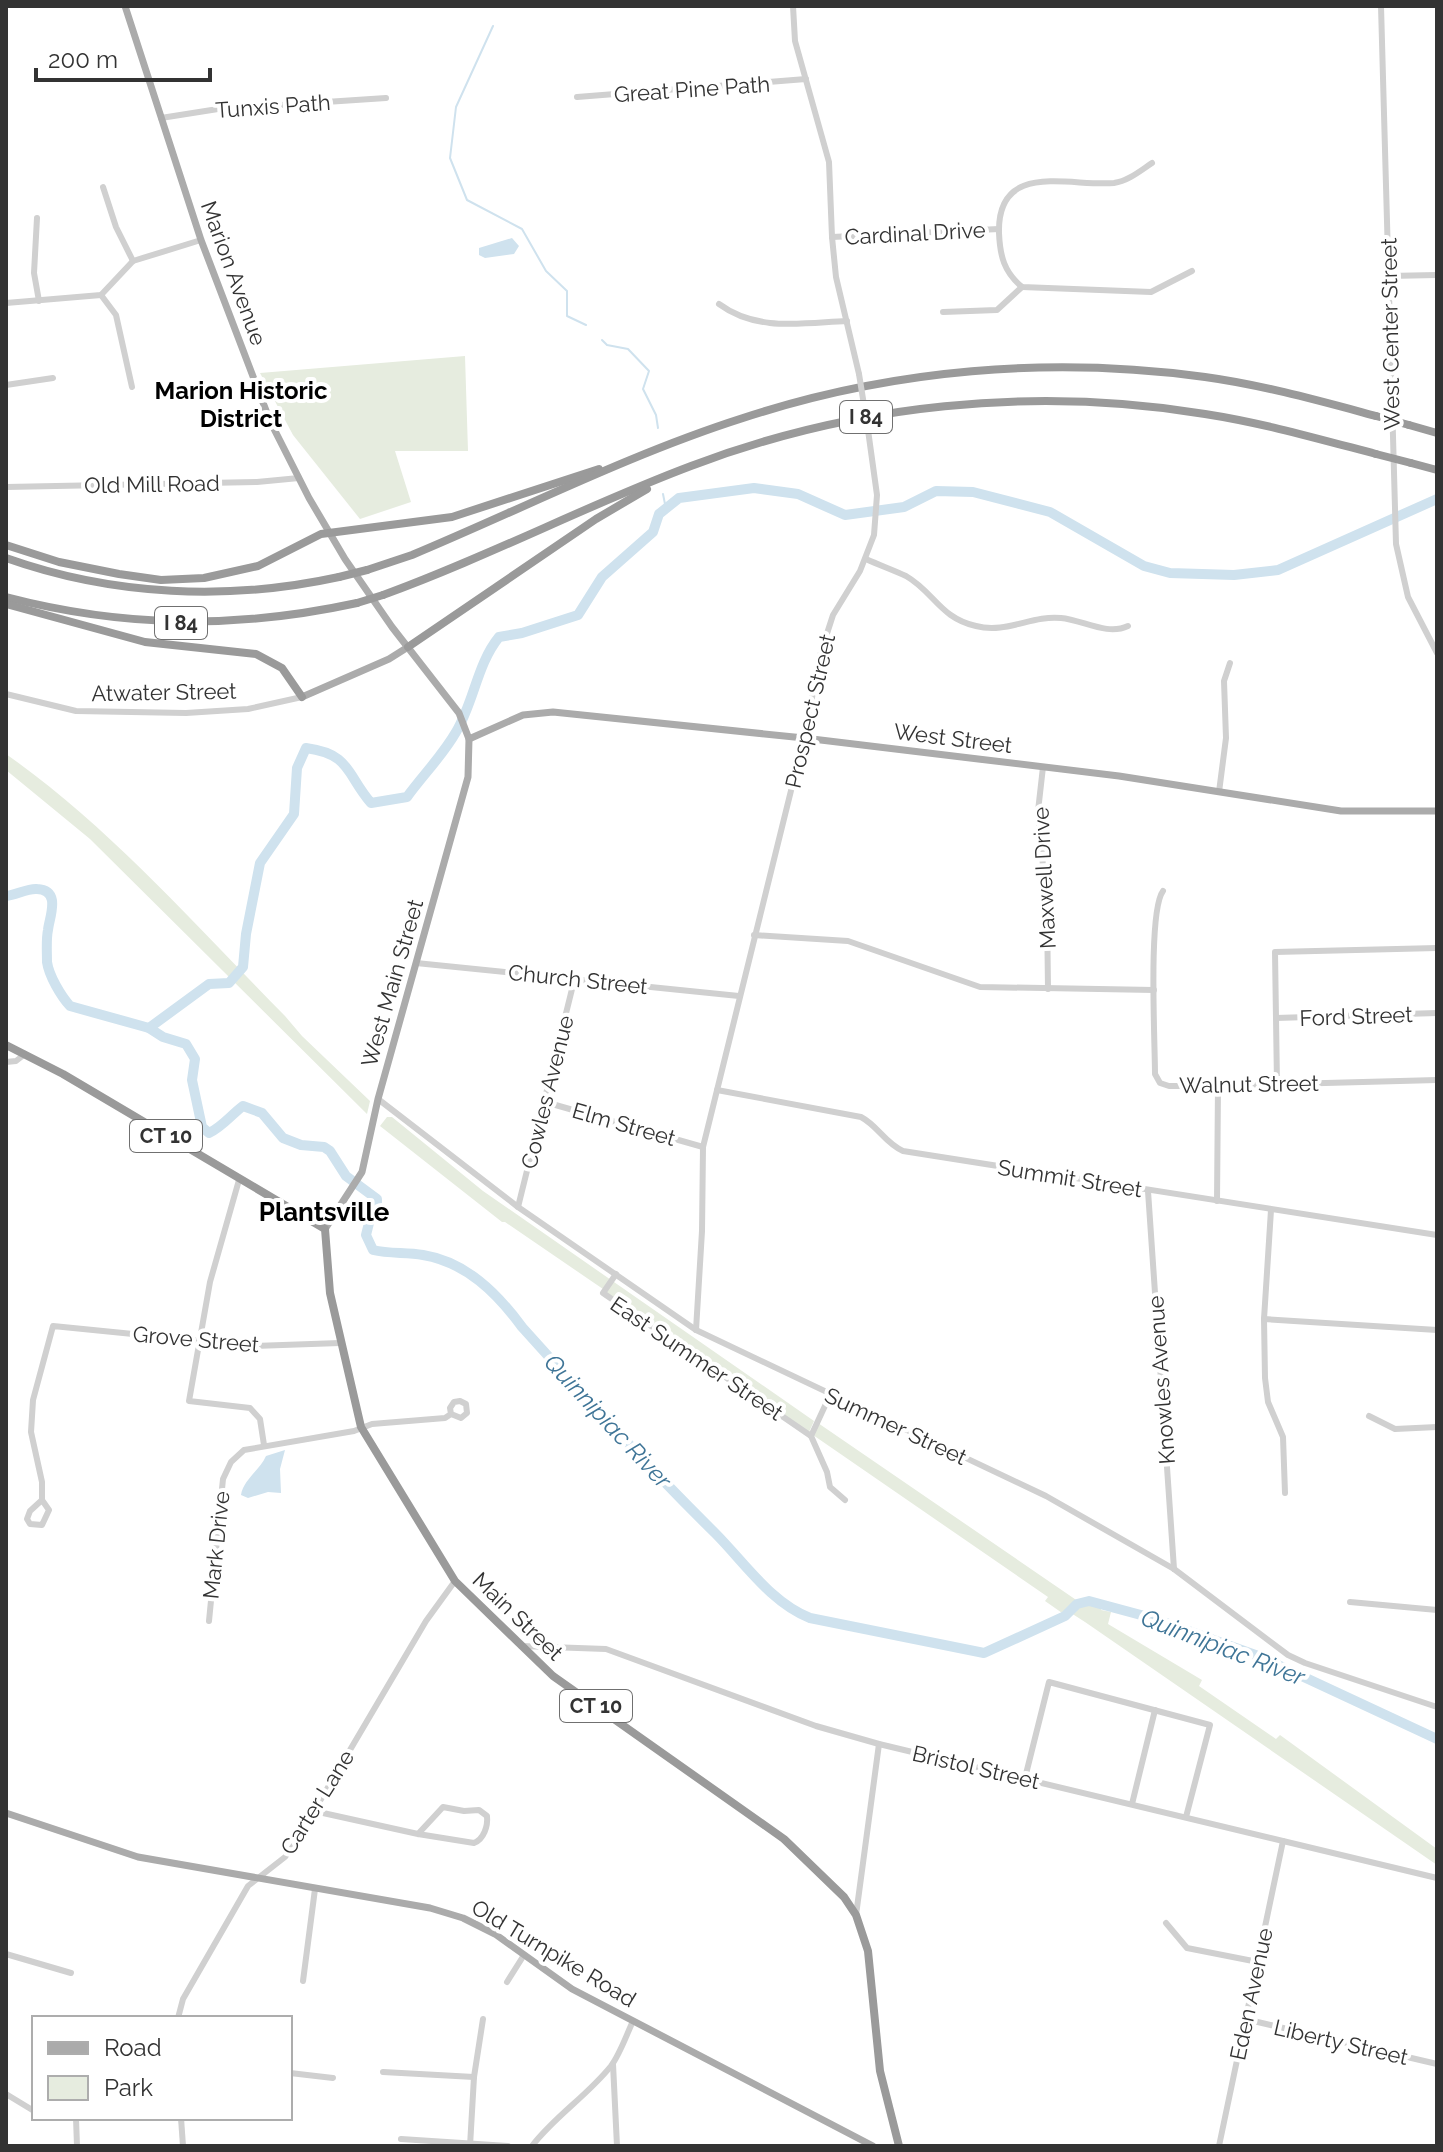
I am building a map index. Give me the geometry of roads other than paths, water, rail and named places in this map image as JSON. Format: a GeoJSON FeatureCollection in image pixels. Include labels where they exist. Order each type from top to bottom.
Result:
{"type":"FeatureCollection","features":[{"type":"Feature","properties":{"kind":"highway","name":"I 84"},"geometry":{"type":"LineString","coordinates":[[6,558],[76,578],[170,591],[254,590],[339,577],[412,555],[652,452],[741,418],[832,393],[924,376],[1018,368],[1113,368],[1207,377],[1269,389],[1437,433]]}},
{"type":"Feature","properties":{"kind":"highway","name":"I 84"},"geometry":{"type":"LineString","coordinates":[[6,597],[81,613],[174,623],[268,619],[357,603],[383,595],[691,466],[779,437],[869,417],[932,408],[1019,402],[1112,404],[1202,414],[1262,425],[1437,470]]}},
{"type":"Feature","properties":{"kind":"highway"},"geometry":{"type":"LineString","coordinates":[[6,545],[89,569],[161,580],[190,580],[258,566],[329,532],[452,517],[652,452]]}},
{"type":"Feature","properties":{"kind":"highway"},"geometry":{"type":"LineString","coordinates":[[408,647],[603,514],[691,466]]}},
{"type":"Feature","properties":{"kind":"highway"},"geometry":{"type":"LineString","coordinates":[[6,604],[145,642],[256,654],[282,668],[302,697]]}},
{"type":"Feature","properties":{"kind":"highway","name":"CT 10"},"geometry":{"type":"LineString","coordinates":[[6,1045],[63,1074],[325,1229]]}},
{"type":"Feature","properties":{"kind":"highway","name":"Main Street"},"geometry":{"type":"LineString","coordinates":[[325,1229],[326,1263],[340,1343],[361,1427],[455,1581],[553,1676],[784,1839],[844,1897],[856,1915],[868,1951],[880,2071],[899,2146]]}},
{"type":"Feature","properties":{"kind":"main road","name":"Marion Avenue"},"geometry":{"type":"LineString","coordinates":[[125,6],[201,240],[263,404],[329,532],[370,596],[460,714],[469,739]]}},
{"type":"Feature","properties":{"kind":"main road","name":"Atwater Street"},"geometry":{"type":"LineString","coordinates":[[302,697],[374,666],[408,647]]}},
{"type":"Feature","properties":{"kind":"main road","name":"West Street"},"geometry":{"type":"LineString","coordinates":[[469,739],[523,715],[543,712],[804,738],[1043,767],[1341,811],[1437,811]]}},
{"type":"Feature","properties":{"kind":"main road","name":"West Main Street"},"geometry":{"type":"LineString","coordinates":[[325,1229],[359,1178],[366,1156],[378,1099],[468,777],[469,739]]}},
{"type":"Feature","properties":{"kind":"main road","name":"Old Turnpike Road"},"geometry":{"type":"LineString","coordinates":[[6,1813],[138,1857],[430,1908],[463,1918],[495,1934],[572,1989],[873,2146]]}},
{"type":"Feature","properties":{"kind":"street","name":"Prospect Street"},"geometry":{"type":"LineString","coordinates":[[696,1330],[703,1147],[804,738],[821,652],[833,615],[866,559],[876,521],[877,499],[859,374],[836,277],[829,162],[795,41],[793,6]]}},
{"type":"Feature","properties":{"kind":"street","name":"West Center Street"},"geometry":{"type":"LineString","coordinates":[[1381,6],[1394,511],[1398,561],[1408,597],[1437,653]]}},
{"type":"Feature","properties":{"kind":"street","name":"Great Pine Path"},"geometry":{"type":"LineString","coordinates":[[577,97],[806,79]]}},
{"type":"Feature","properties":{"kind":"street","name":"Tunxis Path"},"geometry":{"type":"LineString","coordinates":[[161,118],[218,109],[386,98]]}},
{"type":"Feature","properties":{"kind":"street"},"geometry":{"type":"LineString","coordinates":[[1152,163],[1116,183],[1039,181],[1021,186],[1009,197],[1001,211],[1001,260],[1010,277],[1022,287],[1151,292],[1192,271]]}},
{"type":"Feature","properties":{"kind":"street"},"geometry":{"type":"LineString","coordinates":[[103,187],[116,227],[133,261]]}},
{"type":"Feature","properties":{"kind":"street"},"geometry":{"type":"LineString","coordinates":[[37,218],[34,273],[39,301]]}},
{"type":"Feature","properties":{"kind":"street","name":"Cardinal Drive"},"geometry":{"type":"LineString","coordinates":[[832,237],[999,229]]}},
{"type":"Feature","properties":{"kind":"street"},"geometry":{"type":"LineString","coordinates":[[6,303],[101,295],[133,261],[201,240]]}},
{"type":"Feature","properties":{"kind":"street"},"geometry":{"type":"LineString","coordinates":[[1388,276],[1437,275]]}},
{"type":"Feature","properties":{"kind":"street"},"geometry":{"type":"LineString","coordinates":[[943,312],[997,310],[1022,287]]}},
{"type":"Feature","properties":{"kind":"street"},"geometry":{"type":"LineString","coordinates":[[101,295],[116,315],[132,387]]}},
{"type":"Feature","properties":{"kind":"street"},"geometry":{"type":"LineString","coordinates":[[719,304],[733,314],[775,325],[847,321]]}},
{"type":"Feature","properties":{"kind":"street"},"geometry":{"type":"LineString","coordinates":[[6,385],[53,378]]}},
{"type":"Feature","properties":{"kind":"street","name":"Old Mill Road"},"geometry":{"type":"LineString","coordinates":[[6,487],[257,482],[299,478]]}},
{"type":"Feature","properties":{"kind":"street"},"geometry":{"type":"LineString","coordinates":[[866,559],[906,577],[923,589],[941,610],[976,626],[1010,627],[1045,618],[1061,618],[1112,630],[1128,626]]}},
{"type":"Feature","properties":{"kind":"street"},"geometry":{"type":"LineString","coordinates":[[1219,792],[1226,738],[1224,681],[1230,663]]}},
{"type":"Feature","properties":{"kind":"street","name":"Atwater Street"},"geometry":{"type":"LineString","coordinates":[[6,694],[76,711],[186,713],[248,709],[302,697]]}},
{"type":"Feature","properties":{"kind":"street","name":"Maxwell Drive"},"geometry":{"type":"LineString","coordinates":[[1043,767],[1038,811],[1047,910],[1048,989]]}},
{"type":"Feature","properties":{"kind":"street","name":"Walnut Street"},"geometry":{"type":"LineString","coordinates":[[1163,891],[1156,907],[1154,990],[1155,1074],[1160,1083],[1169,1086],[1218,1086],[1437,1080]]}},
{"type":"Feature","properties":{"kind":"street"},"geometry":{"type":"LineString","coordinates":[[754,935],[848,941],[980,987],[1154,990]]}},
{"type":"Feature","properties":{"kind":"street"},"geometry":{"type":"LineString","coordinates":[[1277,1084],[1275,952],[1437,948]]}},
{"type":"Feature","properties":{"kind":"street","name":"Church Street"},"geometry":{"type":"LineString","coordinates":[[416,963],[739,996]]}},
{"type":"Feature","properties":{"kind":"street","name":"Cowles Avenue"},"geometry":{"type":"LineString","coordinates":[[518,1207],[575,977]]}},
{"type":"Feature","properties":{"kind":"street","name":"Ford Street"},"geometry":{"type":"LineString","coordinates":[[1276,1018],[1437,1013]]}},
{"type":"Feature","properties":{"kind":"street"},"geometry":{"type":"LineString","coordinates":[[6,1062],[16,1061],[25,1054]]}},
{"type":"Feature","properties":{"kind":"street"},"geometry":{"type":"LineString","coordinates":[[1217,1201],[1218,1086]]}},
{"type":"Feature","properties":{"kind":"street","name":"Summit Street"},"geometry":{"type":"LineString","coordinates":[[717,1090],[861,1117],[894,1147],[903,1151],[1437,1235]]}},
{"type":"Feature","properties":{"kind":"street","name":"Summer Street"},"geometry":{"type":"LineString","coordinates":[[378,1099],[518,1207],[696,1330],[1046,1496],[1174,1569],[1288,1655],[1437,1707]]}},
{"type":"Feature","properties":{"kind":"street","name":"Elm Street"},"geometry":{"type":"LineString","coordinates":[[545,1102],[703,1147]]}},
{"type":"Feature","properties":{"kind":"street"},"geometry":{"type":"LineString","coordinates":[[239,1180],[210,1282],[189,1401],[250,1408],[260,1419],[264,1445],[311,1439],[372,1424],[445,1418],[451,1414]]}},
{"type":"Feature","properties":{"kind":"street","name":"Knowles Avenue"},"geometry":{"type":"LineString","coordinates":[[1148,1191],[1174,1569]]}},
{"type":"Feature","properties":{"kind":"street"},"geometry":{"type":"LineString","coordinates":[[1271,1210],[1264,1319],[1267,1390],[1268,1402],[1283,1437],[1285,1493]]}},
{"type":"Feature","properties":{"kind":"street","name":"East Summer Street"},"geometry":{"type":"LineString","coordinates":[[616,1274],[603,1293],[811,1436]]}},
{"type":"Feature","properties":{"kind":"street"},"geometry":{"type":"LineString","coordinates":[[1264,1319],[1437,1330]]}},
{"type":"Feature","properties":{"kind":"street","name":"Grove Street"},"geometry":{"type":"LineString","coordinates":[[42,1500],[42,1482],[31,1432],[33,1400],[53,1326],[253,1346],[340,1343]]}},
{"type":"Feature","properties":{"kind":"street"},"geometry":{"type":"LineString","coordinates":[[830,1395],[811,1436],[827,1472],[830,1487],[845,1500]]}},
{"type":"Feature","properties":{"kind":"street"},"geometry":{"type":"LineString","coordinates":[[1369,1416],[1395,1429],[1437,1427]]}},
{"type":"Feature","properties":{"kind":"street","name":"Mark Drive"},"geometry":{"type":"LineString","coordinates":[[209,1621],[223,1479],[231,1462],[244,1450],[264,1445]]}},
{"type":"Feature","properties":{"kind":"street","name":"Carter Lane"},"geometry":{"type":"LineString","coordinates":[[179,2016],[183,1999],[248,1886],[285,1857],[426,1621],[455,1581]]}},
{"type":"Feature","properties":{"kind":"street"},"geometry":{"type":"LineString","coordinates":[[1350,1602],[1437,1610]]}},
{"type":"Feature","properties":{"kind":"street","name":"Bristol Street"},"geometry":{"type":"LineString","coordinates":[[521,1646],[606,1649],[816,1726],[879,1744],[1437,1878]]}},
{"type":"Feature","properties":{"kind":"street"},"geometry":{"type":"LineString","coordinates":[[1025,1778],[1049,1682],[1210,1725],[1186,1817]]}},
{"type":"Feature","properties":{"kind":"street"},"geometry":{"type":"LineString","coordinates":[[1132,1804],[1155,1710]]}},
{"type":"Feature","properties":{"kind":"street"},"geometry":{"type":"LineString","coordinates":[[856,1915],[879,1744]]}},
{"type":"Feature","properties":{"kind":"street"},"geometry":{"type":"LineString","coordinates":[[314,1811],[418,1834],[474,1843],[485,1832],[487,1816],[479,1810],[443,1807],[418,1834]]}},
{"type":"Feature","properties":{"kind":"street","name":"Eden Avenue"},"geometry":{"type":"LineString","coordinates":[[1219,2146],[1283,1841]]}},
{"type":"Feature","properties":{"kind":"street"},"geometry":{"type":"LineString","coordinates":[[303,1981],[315,1889]]}},
{"type":"Feature","properties":{"kind":"street"},"geometry":{"type":"LineString","coordinates":[[1166,1923],[1187,1948],[1258,1962]]}},
{"type":"Feature","properties":{"kind":"street"},"geometry":{"type":"LineString","coordinates":[[6,1954],[71,1973]]}},
{"type":"Feature","properties":{"kind":"street"},"geometry":{"type":"LineString","coordinates":[[507,1982],[524,1955]]}},
{"type":"Feature","properties":{"kind":"street"},"geometry":{"type":"LineString","coordinates":[[470,2145],[474,2077],[483,2019]]}},
{"type":"Feature","properties":{"kind":"street","name":"Liberty Street"},"geometry":{"type":"LineString","coordinates":[[1245,2019],[1437,2064]]}},
{"type":"Feature","properties":{"kind":"street"},"geometry":{"type":"LineString","coordinates":[[532,2146],[548,2126],[582,2097],[613,2064],[633,2021]]}},
{"type":"Feature","properties":{"kind":"street"},"geometry":{"type":"LineString","coordinates":[[613,2064],[617,2146]]}},
{"type":"Feature","properties":{"kind":"street"},"geometry":{"type":"LineString","coordinates":[[383,2072],[474,2077]]}},
{"type":"Feature","properties":{"kind":"street"},"geometry":{"type":"LineString","coordinates":[[292,2073],[333,2078]]}},
{"type":"Feature","properties":{"kind":"street"},"geometry":{"type":"LineString","coordinates":[[6,2094],[32,2110]]}},
{"type":"Feature","properties":{"kind":"street"},"geometry":{"type":"LineString","coordinates":[[76,2120],[77,2146]]}},
{"type":"Feature","properties":{"kind":"street"},"geometry":{"type":"LineString","coordinates":[[181,2120],[183,2146]]}},
{"type":"Feature","properties":{"kind":"street"},"geometry":{"type":"LineString","coordinates":[[401,2139],[508,2146]]}},
{"type":"Feature","properties":{"kind":"water"},"geometry":{"type":"Polygon","coordinates":[[[512,238],[519,246],[514,254],[485,258],[479,255],[479,248],[512,238]]]}},
{"type":"Feature","properties":{"kind":"water"},"geometry":{"type":"Polygon","coordinates":[[[285,1450],[280,1469],[281,1493],[268,1492],[248,1498],[241,1495],[266,1456],[285,1450]]]}},
{"type":"Feature","properties":{"kind":"waterway"},"geometry":{"type":"LineString","coordinates":[[493,26],[456,107],[450,158],[467,200],[522,229],[546,271],[567,291],[567,316],[586,325]]}},
{"type":"Feature","properties":{"kind":"waterway"},"geometry":{"type":"LineString","coordinates":[[602,340],[607,345],[628,349],[649,371],[643,389],[656,415],[658,428]]}},
{"type":"Feature","properties":{"kind":"waterway"},"geometry":{"type":"LineString","coordinates":[[149,1028],[209,984],[229,983],[243,967],[260,863],[294,814],[297,768],[306,748],[340,760],[371,803],[407,797],[456,732],[486,659],[499,637],[578,615],[602,577],[653,532],[659,514],[679,498],[754,488],[798,494],[845,515],[904,507],[936,491],[973,492],[1050,512],[1144,566],[1170,573],[1234,575],[1278,570],[1437,499]]}},
{"type":"Feature","properties":{"kind":"waterway"},"geometry":{"type":"LineString","coordinates":[[663,494],[666,509]]}},
{"type":"Feature","properties":{"kind":"waterway","name":"Quinnipiac River"},"geometry":{"type":"LineString","coordinates":[[6,896],[33,889],[45,891],[52,899],[47,962],[56,986],[70,1006],[149,1028],[163,1037],[186,1044],[195,1059],[192,1080],[202,1127],[209,1133],[243,1106],[262,1113],[283,1138],[330,1151],[346,1176],[377,1199],[377,1211],[370,1219],[366,1235],[373,1250],[439,1259],[467,1272],[491,1291],[665,1483],[770,1592],[796,1611],[810,1618],[984,1653],[1065,1616],[1077,1604],[1089,1601],[1152,1618],[1261,1657],[1437,1739]]}},
{"type":"Feature","properties":{"kind":"district","name":"Marion Historic District"},"geometry":{"type":"Point","coordinates":[241,404]}},
{"type":"Feature","properties":{"kind":"district","name":"Plantsville"},"geometry":{"type":"Point","coordinates":[324,1212]}}]}
